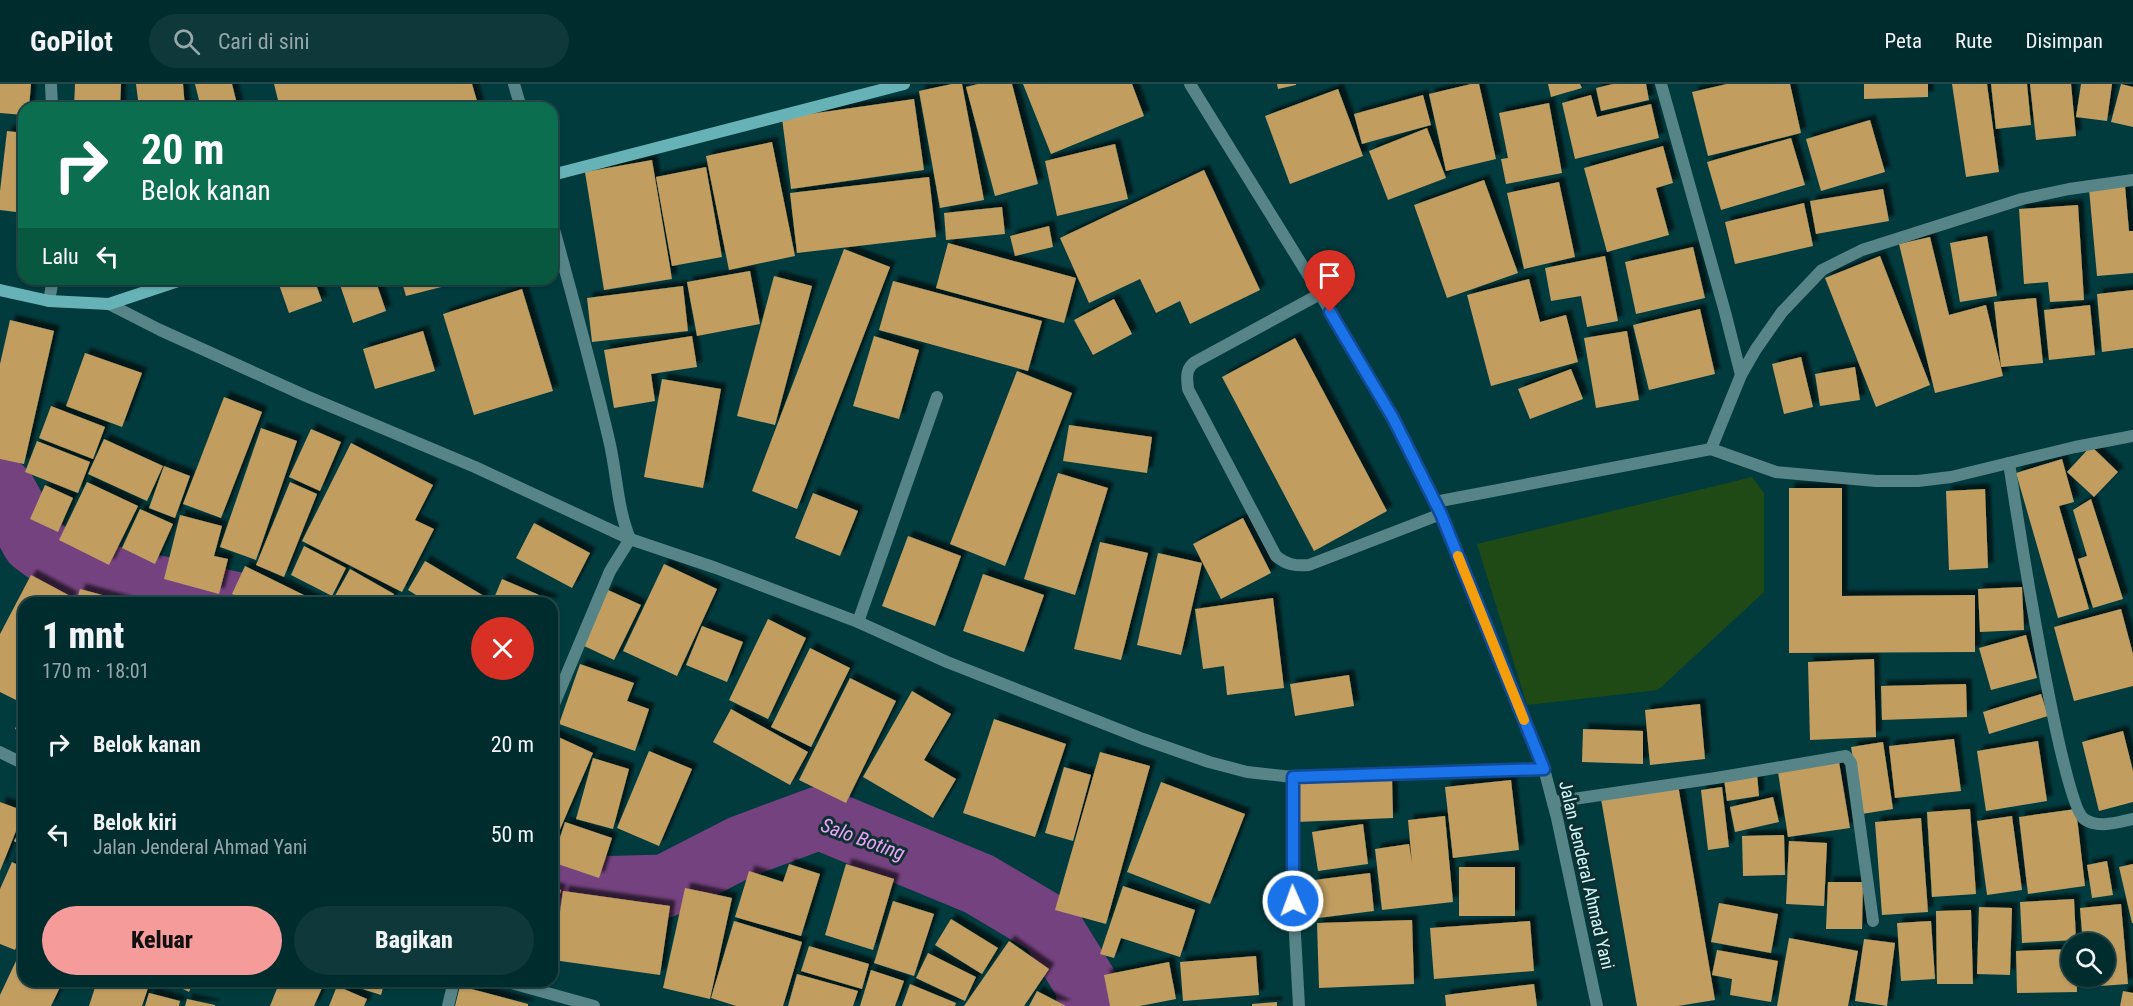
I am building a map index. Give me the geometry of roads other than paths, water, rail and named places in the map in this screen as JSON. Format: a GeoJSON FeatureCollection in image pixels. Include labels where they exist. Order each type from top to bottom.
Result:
{"type":"FeatureCollection","features":[{"type":"Feature","properties":{"kind":"street"},"geometry":{"type":"LineString","coordinates":[[51,84],[52,102]]}},
{"type":"Feature","properties":{"kind":"street"},"geometry":{"type":"LineString","coordinates":[[514,84],[519,102]]}},
{"type":"Feature","properties":{"kind":"street"},"geometry":{"type":"LineString","coordinates":[[558,173],[904,84]]}},
{"type":"Feature","properties":{"kind":"street","name":"Jalan Jenderal Ahmad Yani"},"geometry":{"type":"LineString","coordinates":[[1190,84],[1320,294],[1393,418],[1441,514],[1544,769],[1597,1006]]}},
{"type":"Feature","properties":{"kind":"street"},"geometry":{"type":"LineString","coordinates":[[1661,84],[1741,375]]}},
{"type":"Feature","properties":{"kind":"street"},"geometry":{"type":"LineString","coordinates":[[1711,448],[1741,375],[1782,312],[1822,270],[1862,250],[2022,199],[2069,189],[2133,180]]}},
{"type":"Feature","properties":{"kind":"street"},"geometry":{"type":"LineString","coordinates":[[558,244],[592,369],[610,444],[622,520],[630,539]]}},
{"type":"Feature","properties":{"kind":"street"},"geometry":{"type":"LineString","coordinates":[[49,301],[53,285]]}},
{"type":"Feature","properties":{"kind":"street"},"geometry":{"type":"LineString","coordinates":[[0,290],[49,301],[109,304],[166,285]]}},
{"type":"Feature","properties":{"kind":"street"},"geometry":{"type":"LineString","coordinates":[[1320,294],[1195,362],[1186,375],[1188,389],[1276,556],[1283,562],[1295,566],[1309,565],[1441,514]]}},
{"type":"Feature","properties":{"kind":"street"},"geometry":{"type":"LineString","coordinates":[[109,304],[160,330],[296,392],[475,467],[630,539],[716,568],[858,622],[947,662],[1176,750],[1246,772],[1293,777],[1544,769]]}},
{"type":"Feature","properties":{"kind":"street"},"geometry":{"type":"LineString","coordinates":[[858,622],[937,397]]}},
{"type":"Feature","properties":{"kind":"street"},"geometry":{"type":"LineString","coordinates":[[1435,502],[1711,448],[1776,472],[1876,481],[1929,480],[2133,436]]}},
{"type":"Feature","properties":{"kind":"street"},"geometry":{"type":"LineString","coordinates":[[2009,463],[2033,617],[2069,783],[2079,813],[2090,822],[2106,825],[2133,819]]}},
{"type":"Feature","properties":{"kind":"street"},"geometry":{"type":"LineString","coordinates":[[558,695],[610,571],[630,539]]}},
{"type":"Feature","properties":{"kind":"street"},"geometry":{"type":"LineString","coordinates":[[0,752],[18,761]]}},
{"type":"Feature","properties":{"kind":"street"},"geometry":{"type":"LineString","coordinates":[[1553,802],[1846,756],[1851,763],[1873,921]]}},
{"type":"Feature","properties":{"kind":"street"},"geometry":{"type":"LineString","coordinates":[[1293,777],[1292,881],[1299,1006]]}},
{"type":"Feature","properties":{"kind":"street"},"geometry":{"type":"LineString","coordinates":[[448,1006],[453,987]]}},
{"type":"Feature","properties":{"kind":"street"},"geometry":{"type":"LineString","coordinates":[[526,987],[594,1006]]}},
{"type":"Feature","properties":{"kind":"waterway","name":"Salo Boting"},"geometry":{"type":"LineString","coordinates":[[0,487],[6,493],[33,542],[74,572],[111,577],[206,597]]}},
{"type":"Feature","properties":{"kind":"waterway","name":"Salo Boting"},"geometry":{"type":"LineString","coordinates":[[558,872],[589,888],[665,886],[741,847],[819,818],[979,884],[1050,926],[1086,984],[1089,1006]]}}]}
